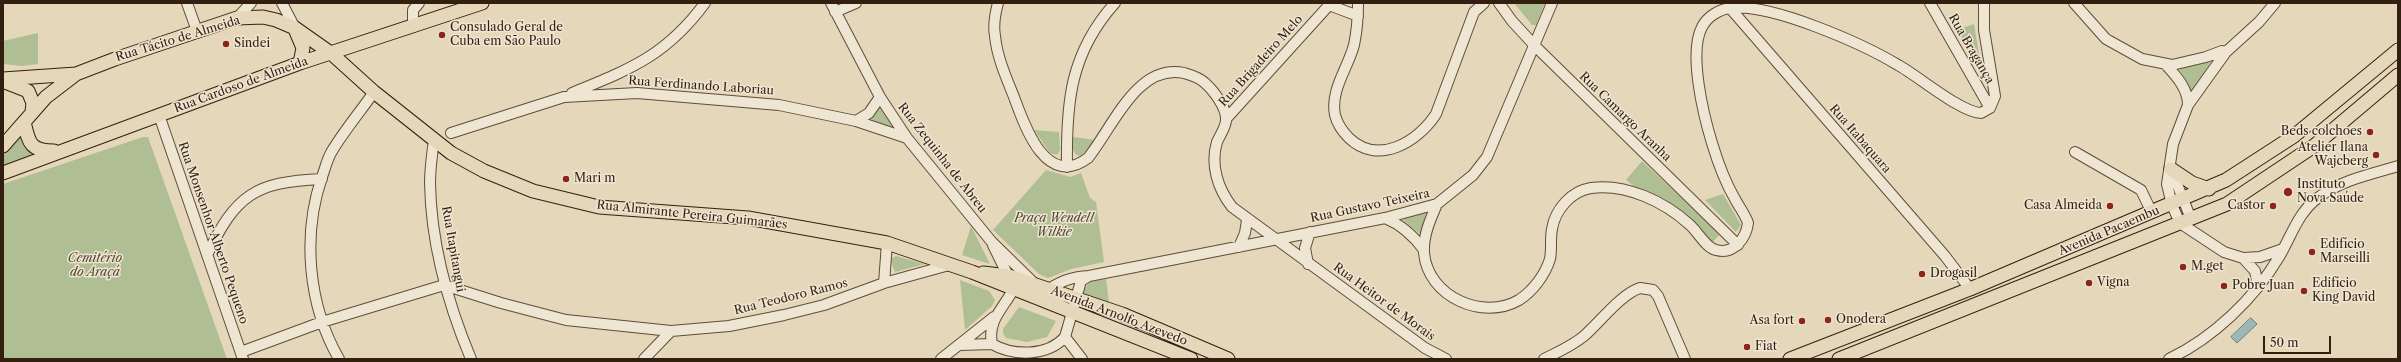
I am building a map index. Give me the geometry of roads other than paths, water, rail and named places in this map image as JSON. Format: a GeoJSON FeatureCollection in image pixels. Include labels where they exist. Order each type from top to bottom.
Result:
{"type":"FeatureCollection","features":[{"type":"Feature","properties":{"kind":"main road","name":"Rua Cardoso de Almeida"},"geometry":{"type":"LineString","coordinates":[[3,172],[300,63],[332,54],[482,3]]}},
{"type":"Feature","properties":{"kind":"main road","name":"Rua Tácito de Almeida"},"geometry":{"type":"LineString","coordinates":[[28,117],[46,97],[76,74],[237,18],[263,17],[276,20],[295,28],[332,54]]}},
{"type":"Feature","properties":{"kind":"main road"},"geometry":{"type":"LineString","coordinates":[[295,28],[303,48],[300,63]]}},
{"type":"Feature","properties":{"kind":"main road"},"geometry":{"type":"LineString","coordinates":[[349,70],[354,46]]}},
{"type":"Feature","properties":{"kind":"main road","name":"Avenida Pacaembu"},"geometry":{"type":"LineString","coordinates":[[1790,359],[1970,289],[2209,189],[2226,180],[2294,136],[2398,50]]}},
{"type":"Feature","properties":{"kind":"main road","name":"Rua Almirante Pereira Guimarães"},"geometry":{"type":"LineString","coordinates":[[332,54],[374,92],[434,140],[484,170],[533,191],[592,205],[628,210],[748,218],[887,243],[949,265],[1011,282]]}},
{"type":"Feature","properties":{"kind":"main road"},"geometry":{"type":"LineString","coordinates":[[3,80],[76,74]]}},
{"type":"Feature","properties":{"kind":"main road","name":"Avenida Pacaembu"},"geometry":{"type":"LineString","coordinates":[[1839,359],[2227,204],[2288,164],[2341,126],[2398,75]]}},
{"type":"Feature","properties":{"kind":"main road"},"geometry":{"type":"LineString","coordinates":[[3,80],[28,90],[33,103],[28,117],[27,138],[34,148],[43,151],[57,152]]}},
{"type":"Feature","properties":{"kind":"main road"},"geometry":{"type":"LineString","coordinates":[[3,146],[28,117]]}},
{"type":"Feature","properties":{"kind":"main road"},"geometry":{"type":"LineString","coordinates":[[2171,169],[2192,183],[2209,189]]}},
{"type":"Feature","properties":{"kind":"main road","name":"Avenida Arnolfo Azevedo"},"geometry":{"type":"LineString","coordinates":[[1011,282],[1042,287],[1122,314],[1228,359]]}},
{"type":"Feature","properties":{"kind":"main road","name":"Avenida Arnolfo Azevedo"},"geometry":{"type":"LineString","coordinates":[[1011,282],[1071,312],[1192,359]]}},
{"type":"Feature","properties":{"kind":"street"},"geometry":{"type":"LineString","coordinates":[[187,3],[197,31]]}},
{"type":"Feature","properties":{"kind":"street"},"geometry":{"type":"LineString","coordinates":[[237,18],[251,3]]}},
{"type":"Feature","properties":{"kind":"street"},"geometry":{"type":"LineString","coordinates":[[282,3],[295,28]]}},
{"type":"Feature","properties":{"kind":"street"},"geometry":{"type":"LineString","coordinates":[[413,27],[412,10],[419,3]]}},
{"type":"Feature","properties":{"kind":"street"},"geometry":{"type":"LineString","coordinates":[[564,97],[635,67],[662,50],[688,26],[705,3]]}},
{"type":"Feature","properties":{"kind":"street"},"geometry":{"type":"LineString","coordinates":[[833,7],[856,3]]}},
{"type":"Feature","properties":{"kind":"street"},"geometry":{"type":"LineString","coordinates":[[998,3],[995,16],[994,35],[998,53],[1029,136],[1052,162],[1067,167],[1079,165],[1088,158],[1136,90],[1151,77],[1165,72],[1186,74],[1203,81],[1224,109],[1226,119]]}},
{"type":"Feature","properties":{"kind":"street"},"geometry":{"type":"LineString","coordinates":[[1067,167],[1067,107],[1077,67],[1087,42],[1115,3]]}},
{"type":"Feature","properties":{"kind":"street"},"geometry":{"type":"LineString","coordinates":[[1358,3],[1358,16],[1353,46],[1334,99],[1335,116],[1343,131],[1354,143],[1368,149],[1384,150],[1404,144],[1416,137],[1436,114],[1474,12],[1484,3]]}},
{"type":"Feature","properties":{"kind":"street","name":"Rua Camargo Aranha"},"geometry":{"type":"LineString","coordinates":[[1499,3],[1512,21],[1534,46],[1738,245]]}},
{"type":"Feature","properties":{"kind":"street","name":"Rua Gustavo Teixeira"},"geometry":{"type":"LineString","coordinates":[[1042,287],[1064,280],[1385,218],[1437,204],[1473,175],[1487,157],[1552,3]]}},
{"type":"Feature","properties":{"kind":"street","name":"Rua Bragança"},"geometry":{"type":"LineString","coordinates":[[1930,3],[1990,108]]}},
{"type":"Feature","properties":{"kind":"street"},"geometry":{"type":"LineString","coordinates":[[1437,204],[1424,241],[1424,250],[1428,266],[1436,282],[1451,297],[1478,307],[1491,308],[1506,305],[1520,299],[1541,279],[1550,260],[1555,219],[1566,201],[1585,189],[1603,186],[1640,195],[1661,205],[1690,226],[1712,249],[1724,250],[1738,245],[1744,239],[1748,223],[1728,184],[1712,143],[1703,107],[1697,48],[1698,37],[1706,22],[1714,15],[1730,8],[1761,10],[1844,38],[1897,64],[1968,110],[1981,113],[1990,108],[1995,96],[1984,30],[1984,3]]}},
{"type":"Feature","properties":{"kind":"street"},"geometry":{"type":"LineString","coordinates":[[2074,3],[2113,44],[2142,59],[2166,66],[2200,59],[2222,51],[2226,52]]}},
{"type":"Feature","properties":{"kind":"street"},"geometry":{"type":"LineString","coordinates":[[2275,3],[2259,22],[2226,52],[2188,105],[2174,144],[2171,169],[2167,184],[2178,202],[2185,221],[2224,252],[2243,258],[2260,256],[2283,249]]}},
{"type":"Feature","properties":{"kind":"street"},"geometry":{"type":"LineString","coordinates":[[1330,4],[1358,16]]}},
{"type":"Feature","properties":{"kind":"street","name":"Rua Brigadeiro Melo"},"geometry":{"type":"LineString","coordinates":[[1226,119],[1330,4]]}},
{"type":"Feature","properties":{"kind":"street","name":"Rua Zequinha de Abreu"},"geometry":{"type":"LineString","coordinates":[[833,7],[880,97],[907,138],[991,242],[1042,287]]}},
{"type":"Feature","properties":{"kind":"street","name":"Rua Itabaquara"},"geometry":{"type":"LineString","coordinates":[[1730,8],[1945,256],[1970,289]]}},
{"type":"Feature","properties":{"kind":"street"},"geometry":{"type":"LineString","coordinates":[[2166,66],[2185,90],[2188,97],[2188,105]]}},
{"type":"Feature","properties":{"kind":"street"},"geometry":{"type":"LineString","coordinates":[[339,359],[322,322],[315,298],[311,246],[314,200],[331,152],[374,92]]}},
{"type":"Feature","properties":{"kind":"street","name":"Rua Ferdinando Laboriau"},"geometry":{"type":"LineString","coordinates":[[451,134],[564,97],[637,93],[779,105],[856,121],[907,138]]}},
{"type":"Feature","properties":{"kind":"street"},"geometry":{"type":"LineString","coordinates":[[856,121],[869,113],[880,97]]}},
{"type":"Feature","properties":{"kind":"street","name":"Rua Monsenhor Alberto Pequeno"},"geometry":{"type":"LineString","coordinates":[[159,115],[242,355]]}},
{"type":"Feature","properties":{"kind":"street","name":"Rua Heitor de Morais"},"geometry":{"type":"LineString","coordinates":[[1226,119],[1215,152],[1218,183],[1225,198],[1247,220],[1274,240],[1425,348],[1446,359]]}},
{"type":"Feature","properties":{"kind":"street","name":"Rua Itapitangui"},"geometry":{"type":"LineString","coordinates":[[434,140],[430,183],[432,214],[444,285],[457,326],[471,359]]}},
{"type":"Feature","properties":{"kind":"street"},"geometry":{"type":"LineString","coordinates":[[2075,152],[2141,190],[2152,213]]}},
{"type":"Feature","properties":{"kind":"street"},"geometry":{"type":"LineString","coordinates":[[2169,359],[2217,328],[2238,310],[2258,286],[2283,249],[2302,214],[2320,196],[2344,184],[2398,166]]}},
{"type":"Feature","properties":{"kind":"street"},"geometry":{"type":"LineString","coordinates":[[207,255],[228,216],[243,199],[290,180],[322,179]]}},
{"type":"Feature","properties":{"kind":"street"},"geometry":{"type":"LineString","coordinates":[[1385,218],[1397,223],[1412,234],[1424,250]]}},
{"type":"Feature","properties":{"kind":"street"},"geometry":{"type":"LineString","coordinates":[[1240,247],[1246,233],[1247,220]]}},
{"type":"Feature","properties":{"kind":"street"},"geometry":{"type":"LineString","coordinates":[[1308,264],[1305,248],[1310,232]]}},
{"type":"Feature","properties":{"kind":"street","name":"Rua Zequinha de Abreu"},"geometry":{"type":"LineString","coordinates":[[991,242],[1000,263],[1011,282]]}},
{"type":"Feature","properties":{"kind":"street"},"geometry":{"type":"LineString","coordinates":[[884,283],[887,243]]}},
{"type":"Feature","properties":{"kind":"street"},"geometry":{"type":"LineString","coordinates":[[2243,258],[2255,271],[2258,286]]}},
{"type":"Feature","properties":{"kind":"street","name":"Rua Teodoro Ramos"},"geometry":{"type":"LineString","coordinates":[[444,285],[501,303],[566,320],[671,331],[754,322],[824,304],[884,283],[949,265]]}},
{"type":"Feature","properties":{"kind":"street"},"geometry":{"type":"LineString","coordinates":[[958,346],[972,343],[992,344],[1006,350],[1037,352],[1051,349],[1065,338],[1071,312],[1081,281],[1089,276]]}},
{"type":"Feature","properties":{"kind":"street"},"geometry":{"type":"LineString","coordinates":[[992,344],[990,336],[994,317],[1011,282]]}},
{"type":"Feature","properties":{"kind":"street"},"geometry":{"type":"LineString","coordinates":[[242,355],[322,322],[444,285]]}},
{"type":"Feature","properties":{"kind":"street"},"geometry":{"type":"LineString","coordinates":[[1544,359],[1568,348],[1627,296],[1640,288],[1653,290],[1658,296],[1684,359]]}},
{"type":"Feature","properties":{"kind":"street"},"geometry":{"type":"LineString","coordinates":[[941,359],[994,317]]}},
{"type":"Feature","properties":{"kind":"street"},"geometry":{"type":"LineString","coordinates":[[644,359],[671,331]]}},
{"type":"Feature","properties":{"kind":"street"},"geometry":{"type":"LineString","coordinates":[[1065,338],[1082,359]]}},
{"type":"Feature","properties":{"kind":"water"},"geometry":{"type":"Polygon","coordinates":[[[2251,318],[2257,324],[2237,343],[2231,337],[2251,318]]]}},
{"type":"Feature","properties":{"kind":"place","name":"Consulado Geral de Cuba em São Paulo"},"geometry":{"type":"Point","coordinates":[442,35]}},
{"type":"Feature","properties":{"kind":"place","name":"Sindei"},"geometry":{"type":"Point","coordinates":[226,44]}},
{"type":"Feature","properties":{"kind":"place","name":"Beds colchoes"},"geometry":{"type":"Point","coordinates":[2370,132]}},
{"type":"Feature","properties":{"kind":"place","name":"Atelier Ilana Wajcberg"},"geometry":{"type":"Point","coordinates":[2376,155]}},
{"type":"Feature","properties":{"kind":"place","name":"Mari m"},"geometry":{"type":"Point","coordinates":[566,179]}},
{"type":"Feature","properties":{"kind":"place","name":"Instituto Nova Saúde"},"geometry":{"type":"Point","coordinates":[2288,192]}},
{"type":"Feature","properties":{"kind":"place","name":"Casa Almeida"},"geometry":{"type":"Point","coordinates":[2110,206]}},
{"type":"Feature","properties":{"kind":"place","name":"Castor"},"geometry":{"type":"Point","coordinates":[2273,206]}},
{"type":"Feature","properties":{"kind":"place","name":"Edifício Marseilli"},"geometry":{"type":"Point","coordinates":[2312,252]}},
{"type":"Feature","properties":{"kind":"place","name":"M.get"},"geometry":{"type":"Point","coordinates":[2183,267]}},
{"type":"Feature","properties":{"kind":"place","name":"Drogasil"},"geometry":{"type":"Point","coordinates":[1922,274]}},
{"type":"Feature","properties":{"kind":"place","name":"Vigna"},"geometry":{"type":"Point","coordinates":[2089,283]}},
{"type":"Feature","properties":{"kind":"place","name":"Pobre Juan"},"geometry":{"type":"Point","coordinates":[2224,286]}},
{"type":"Feature","properties":{"kind":"place","name":"Edifício King David"},"geometry":{"type":"Point","coordinates":[2304,291]}},
{"type":"Feature","properties":{"kind":"place","name":"Onodera"},"geometry":{"type":"Point","coordinates":[1828,320]}},
{"type":"Feature","properties":{"kind":"place","name":"Asa fort"},"geometry":{"type":"Point","coordinates":[1802,321]}},
{"type":"Feature","properties":{"kind":"place","name":"Fiat"},"geometry":{"type":"Point","coordinates":[1747,347]}},
{"type":"Feature","properties":{"kind":"park label","name":"Praça Wendell Wilkie"},"geometry":{"type":"Point","coordinates":[1054,226]}},
{"type":"Feature","properties":{"kind":"park label","name":"Cemitério do Araçá"},"geometry":{"type":"Point","coordinates":[95,266]}}]}
